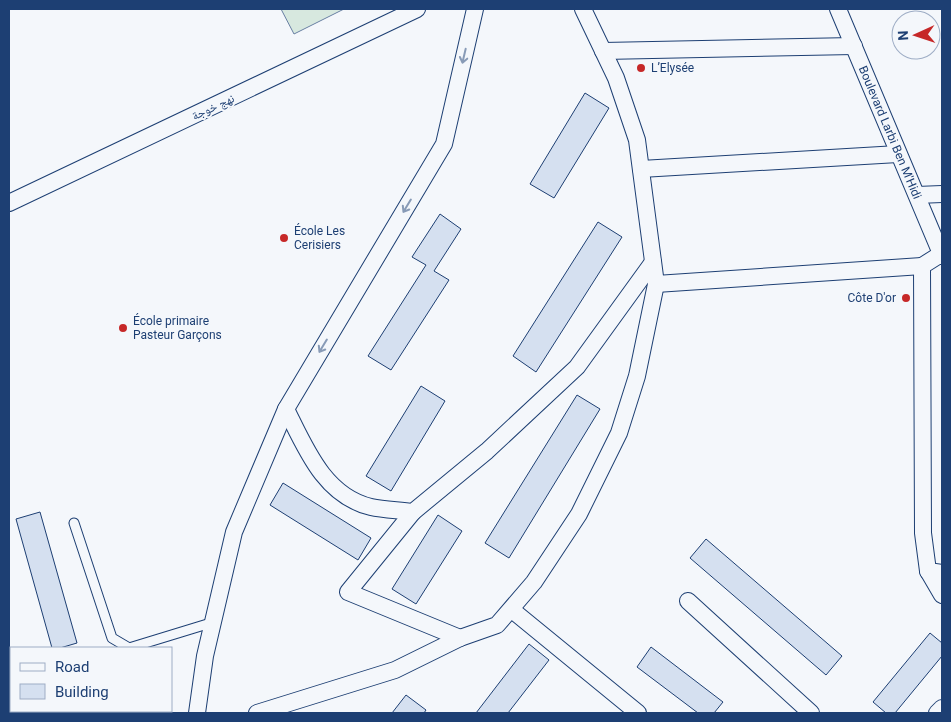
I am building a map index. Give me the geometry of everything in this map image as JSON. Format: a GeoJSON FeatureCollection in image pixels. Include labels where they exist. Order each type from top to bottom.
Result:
{"type":"FeatureCollection","features":[{"type":"Feature","properties":{"kind":"street","name":"نهج خوجة"},"geometry":{"type":"LineString","coordinates":[[9,203],[417,9]]}},
{"type":"Feature","properties":{"kind":"street"},"geometry":{"type":"LineString","coordinates":[[197,713],[206,656],[234,532],[286,409],[444,144],[476,9]]}},
{"type":"Feature","properties":{"kind":"street"},"geometry":{"type":"LineString","coordinates":[[257,713],[395,670],[460,638],[497,625],[512,610],[534,582],[579,514],[619,433],[638,376],[656,284],[637,140],[616,78],[583,9]]}},
{"type":"Feature","properties":{"kind":"street","name":"Boulevard Larbi Ben M'Hidi"},"geometry":{"type":"LineString","coordinates":[[838,9],[942,255]]}},
{"type":"Feature","properties":{"kind":"street"},"geometry":{"type":"LineString","coordinates":[[603,51],[854,46]]}},
{"type":"Feature","properties":{"kind":"street"},"geometry":{"type":"LineString","coordinates":[[641,169],[898,154]]}},
{"type":"Feature","properties":{"kind":"street"},"geometry":{"type":"LineString","coordinates":[[917,195],[942,194]]}},
{"type":"Feature","properties":{"kind":"street"},"geometry":{"type":"LineString","coordinates":[[656,284],[922,266],[942,255]]}},
{"type":"Feature","properties":{"kind":"street"},"geometry":{"type":"LineString","coordinates":[[460,638],[348,592],[413,512],[487,451],[577,367],[653,262]]}},
{"type":"Feature","properties":{"kind":"street"},"geometry":{"type":"LineString","coordinates":[[922,266],[923,533],[942,595]]}},
{"type":"Feature","properties":{"kind":"street"},"geometry":{"type":"LineString","coordinates":[[286,409],[323,477],[345,494],[370,507],[413,512]]}},
{"type":"Feature","properties":{"kind":"street"},"geometry":{"type":"LineString","coordinates":[[688,601],[811,713]]}},
{"type":"Feature","properties":{"kind":"street"},"geometry":{"type":"LineString","coordinates":[[512,610],[638,713]]}},
{"type":"Feature","properties":{"kind":"street"},"geometry":{"type":"LineString","coordinates":[[937,713],[942,708]]}},
{"type":"Feature","properties":{"kind":"street"},"geometry":{"type":"LineString","coordinates":[[9,709],[10,713]]}},
{"type":"Feature","properties":{"kind":"lane"},"geometry":{"type":"LineString","coordinates":[[74,523],[112,638],[127,647]]}},
{"type":"Feature","properties":{"kind":"lane"},"geometry":{"type":"LineString","coordinates":[[132,647],[214,622]]}},
{"type":"Feature","properties":{"kind":"shaded area"},"geometry":{"type":"Polygon","coordinates":[[[281,9],[344,9],[294,34],[281,9]]]}},
{"type":"Feature","properties":{"kind":"building"},"geometry":{"type":"Polygon","coordinates":[[[585,93],[609,108],[554,198],[530,184],[585,93]]]}},
{"type":"Feature","properties":{"kind":"building"},"geometry":{"type":"Polygon","coordinates":[[[440,214],[461,229],[434,271],[449,280],[391,370],[368,356],[426,265],[412,257],[440,214]]]}},
{"type":"Feature","properties":{"kind":"building"},"geometry":{"type":"Polygon","coordinates":[[[598,222],[622,237],[536,372],[513,356],[598,222]]]}},
{"type":"Feature","properties":{"kind":"building"},"geometry":{"type":"Polygon","coordinates":[[[421,386],[445,401],[391,491],[366,476],[421,386]]]}},
{"type":"Feature","properties":{"kind":"building"},"geometry":{"type":"Polygon","coordinates":[[[577,395],[600,409],[509,558],[485,543],[577,395]]]}},
{"type":"Feature","properties":{"kind":"building"},"geometry":{"type":"Polygon","coordinates":[[[283,483],[371,538],[358,560],[270,505],[283,483]]]}},
{"type":"Feature","properties":{"kind":"building"},"geometry":{"type":"Polygon","coordinates":[[[40,512],[77,643],[63,647],[52,647],[16,519],[40,512]]]}},
{"type":"Feature","properties":{"kind":"building"},"geometry":{"type":"Polygon","coordinates":[[[438,515],[462,531],[416,604],[392,589],[438,515]]]}},
{"type":"Feature","properties":{"kind":"building"},"geometry":{"type":"Polygon","coordinates":[[[706,539],[842,656],[826,675],[690,558],[706,539]]]}},
{"type":"Feature","properties":{"kind":"building"},"geometry":{"type":"Polygon","coordinates":[[[930,633],[942,643],[942,656],[895,713],[886,713],[873,702],[930,633]]]}},
{"type":"Feature","properties":{"kind":"building"},"geometry":{"type":"Polygon","coordinates":[[[529,644],[549,660],[508,713],[476,713],[529,644]]]}},
{"type":"Feature","properties":{"kind":"building"},"geometry":{"type":"Polygon","coordinates":[[[651,647],[723,702],[714,713],[698,713],[637,667],[651,647]]]}},
{"type":"Feature","properties":{"kind":"building"},"geometry":{"type":"Polygon","coordinates":[[[406,695],[426,710],[424,713],[392,713],[406,695]]]}},
{"type":"Feature","properties":{"kind":"place","name":"L’Elysée"},"geometry":{"type":"Point","coordinates":[641,68]}},
{"type":"Feature","properties":{"kind":"place","name":"École Les Cerisiers"},"geometry":{"type":"Point","coordinates":[284,238]}},
{"type":"Feature","properties":{"kind":"place","name":"Côte D'or"},"geometry":{"type":"Point","coordinates":[906,298]}},
{"type":"Feature","properties":{"kind":"place","name":"École primaire Pasteur Garçons"},"geometry":{"type":"Point","coordinates":[123,328]}}]}
